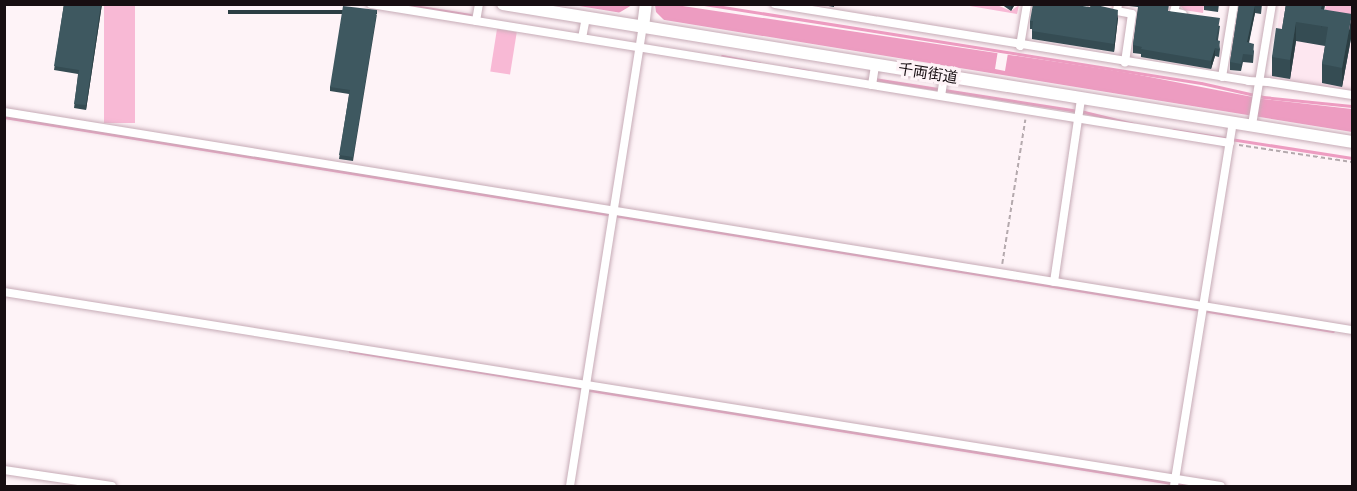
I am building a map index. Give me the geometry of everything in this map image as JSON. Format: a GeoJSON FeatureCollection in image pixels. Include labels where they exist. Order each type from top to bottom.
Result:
{"type":"FeatureCollection","features":[{"type":"Feature","properties":{"kind":"street"},"geometry":{"type":"LineString","coordinates":[[371,4],[417,8],[476,21],[639,47],[942,88],[1027,109],[1080,110],[1231,135],[1174,484]]}},
{"type":"Feature","properties":{"kind":"street"},"geometry":{"type":"LineString","coordinates":[[476,21],[479,4]]}},
{"type":"Feature","properties":{"kind":"street","name":"千両街道"},"geometry":{"type":"LineString","coordinates":[[503,4],[586,17],[643,22],[802,52],[873,77],[1231,135],[1252,121],[1353,142]]}},
{"type":"Feature","properties":{"kind":"street"},"geometry":{"type":"LineString","coordinates":[[570,486],[646,4]]}},
{"type":"Feature","properties":{"kind":"street"},"geometry":{"type":"LineString","coordinates":[[775,4],[1020,46],[1353,95]]}},
{"type":"Feature","properties":{"kind":"street"},"geometry":{"type":"LineString","coordinates":[[835,15],[836,4]]}},
{"type":"Feature","properties":{"kind":"street"},"geometry":{"type":"LineString","coordinates":[[1020,46],[1027,4]]}},
{"type":"Feature","properties":{"kind":"street"},"geometry":{"type":"LineString","coordinates":[[1077,4],[1084,4]]}},
{"type":"Feature","properties":{"kind":"street"},"geometry":{"type":"LineString","coordinates":[[1118,4],[1117,11],[1132,14],[1125,62]]}},
{"type":"Feature","properties":{"kind":"street"},"geometry":{"type":"LineString","coordinates":[[1176,4],[1174,12],[1197,16]]}},
{"type":"Feature","properties":{"kind":"street"},"geometry":{"type":"LineString","coordinates":[[1222,77],[1234,4]]}},
{"type":"Feature","properties":{"kind":"street"},"geometry":{"type":"LineString","coordinates":[[1252,121],[1272,4]]}},
{"type":"Feature","properties":{"kind":"street"},"geometry":{"type":"LineString","coordinates":[[582,38],[586,17]]}},
{"type":"Feature","properties":{"kind":"street"},"geometry":{"type":"LineString","coordinates":[[1220,20],[1231,21]]}},
{"type":"Feature","properties":{"kind":"street"},"geometry":{"type":"LineString","coordinates":[[799,69],[802,52]]}},
{"type":"Feature","properties":{"kind":"street"},"geometry":{"type":"LineString","coordinates":[[1053,282],[1080,110]]}},
{"type":"Feature","properties":{"kind":"street"},"geometry":{"type":"LineString","coordinates":[[4,112],[613,215],[1001,273],[1202,309],[1353,330]]}},
{"type":"Feature","properties":{"kind":"street"},"geometry":{"type":"LineString","coordinates":[[4,292],[586,385],[1174,484],[1221,486]]}},
{"type":"Feature","properties":{"kind":"street"},"geometry":{"type":"LineString","coordinates":[[4,470],[112,486]]}},
{"type":"Feature","properties":{"kind":"path"},"geometry":{"type":"LineString","coordinates":[[1001,273],[1027,109]]}},
{"type":"Feature","properties":{"kind":"path"},"geometry":{"type":"LineString","coordinates":[[1231,135],[1353,162]]}},
{"type":"Feature","properties":{"kind":"shaded area"},"geometry":{"type":"Polygon","coordinates":[[[104,5],[135,5],[135,123],[104,123],[104,5]]]}},
{"type":"Feature","properties":{"kind":"shaded area"},"geometry":{"type":"Polygon","coordinates":[[[573,5],[676,5],[1124,72],[1263,99],[1352,109],[1352,132],[573,5]]]}},
{"type":"Feature","properties":{"kind":"shaded area"},"geometry":{"type":"Polygon","coordinates":[[[964,5],[997,5],[1011,11],[1019,5],[1017,14],[964,5]]]}},
{"type":"Feature","properties":{"kind":"shaded area"},"geometry":{"type":"Polygon","coordinates":[[[1180,5],[1204,5],[1203,13],[1184,10],[1180,5]]]}},
{"type":"Feature","properties":{"kind":"shaded area"},"geometry":{"type":"Polygon","coordinates":[[[1281,5],[1352,5],[1352,91],[1270,78],[1281,5]]]}},
{"type":"Feature","properties":{"kind":"shaded area"},"geometry":{"type":"Polygon","coordinates":[[[1326,5],[1352,5],[1352,32],[1322,27],[1326,5]]]}},
{"type":"Feature","properties":{"kind":"shaded area"},"geometry":{"type":"Polygon","coordinates":[[[497,29],[517,32],[510,75],[490,71],[497,29]]]}},
{"type":"Feature","properties":{"kind":"pier"},"geometry":{"type":"Polygon","coordinates":[[[632,5],[655,5],[656,12],[667,23],[617,14],[632,5]]]}},
{"type":"Feature","properties":{"kind":"pier"},"geometry":{"type":"Polygon","coordinates":[[[998,50],[1201,83],[1200,85],[1008,53],[1005,71],[995,69],[998,50]]]}},
{"type":"Feature","properties":{"kind":"building"},"geometry":{"type":"Polygon","coordinates":[[[64,4],[101,4],[86,105],[74,104],[79,70],[54,66],[64,4]]]}},
{"type":"Feature","properties":{"kind":"building"},"geometry":{"type":"Polygon","coordinates":[[[1033,4],[1068,4],[1090,7],[1092,4],[1118,10],[1114,44],[1032,31],[1033,21],[1030,21],[1033,4]]]}},
{"type":"Feature","properties":{"kind":"building"},"geometry":{"type":"Polygon","coordinates":[[[1139,4],[1168,4],[1168,11],[1220,18],[1216,40],[1220,41],[1219,49],[1215,48],[1211,61],[1141,49],[1142,47],[1133,45],[1139,4]]]}},
{"type":"Feature","properties":{"kind":"building"},"geometry":{"type":"Polygon","coordinates":[[[1239,4],[1261,4],[1261,6],[1255,5],[1247,42],[1254,44],[1253,55],[1243,54],[1241,64],[1230,62],[1239,4]]]}},
{"type":"Feature","properties":{"kind":"building"},"geometry":{"type":"Polygon","coordinates":[[[1286,4],[1322,4],[1321,9],[1352,14],[1342,68],[1322,64],[1328,27],[1296,22],[1290,60],[1272,57],[1276,28],[1282,29],[1286,4]]]}},
{"type":"Feature","properties":{"kind":"building"},"geometry":{"type":"Polygon","coordinates":[[[343,6],[377,10],[353,157],[339,155],[350,90],[330,87],[343,6]]]}},
{"type":"Feature","properties":{"kind":"waterway"},"geometry":{"type":"LineString","coordinates":[[401,4],[470,15]]}},
{"type":"Feature","properties":{"kind":"waterway"},"geometry":{"type":"LineString","coordinates":[[704,4],[1201,83],[1263,97],[1352,106]]}},
{"type":"Feature","properties":{"kind":"waterway"},"geometry":{"type":"LineString","coordinates":[[722,56],[759,63]]}},
{"type":"Feature","properties":{"kind":"waterway"},"geometry":{"type":"LineString","coordinates":[[789,68],[808,71]]}},
{"type":"Feature","properties":{"kind":"waterway"},"geometry":{"type":"LineString","coordinates":[[874,79],[1084,112],[1134,124]]}},
{"type":"Feature","properties":{"kind":"waterway"},"geometry":{"type":"LineString","coordinates":[[4,117],[1333,331]]}},
{"type":"Feature","properties":{"kind":"waterway"},"geometry":{"type":"LineString","coordinates":[[1173,130],[1352,158]]}},
{"type":"Feature","properties":{"kind":"waterway"},"geometry":{"type":"LineString","coordinates":[[350,351],[580,388]]}},
{"type":"Feature","properties":{"kind":"waterway"},"geometry":{"type":"LineString","coordinates":[[590,390],[1190,486]]}}]}
